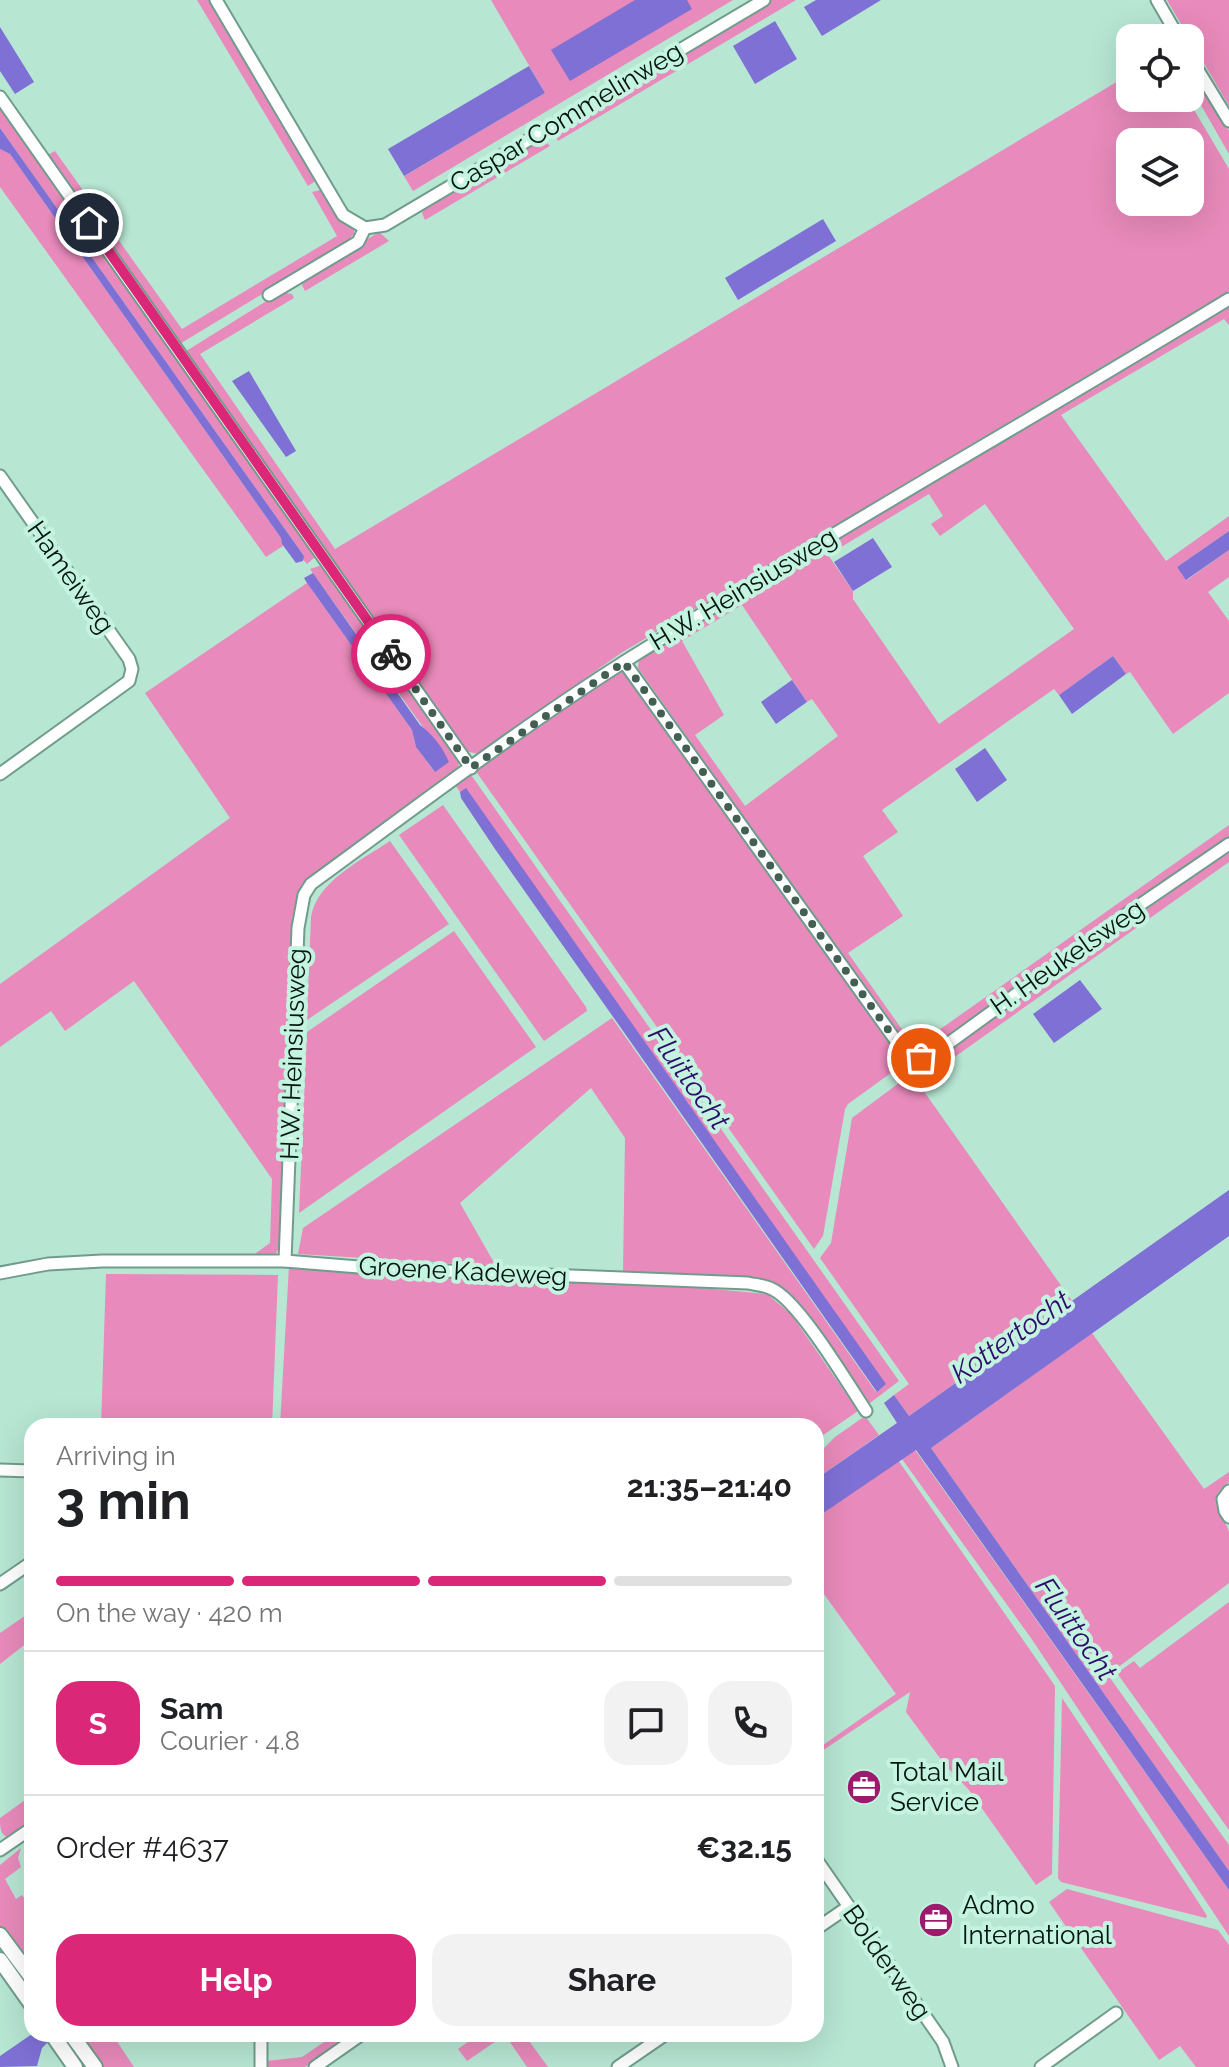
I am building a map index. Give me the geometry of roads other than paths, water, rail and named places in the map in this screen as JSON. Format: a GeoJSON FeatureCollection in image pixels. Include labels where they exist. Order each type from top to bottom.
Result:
{"type":"FeatureCollection","features":[{"type":"Feature","properties":{"kind":"main road"},"geometry":{"type":"LineString","coordinates":[[0,1935],[24,1967]]}},
{"type":"Feature","properties":{"kind":"main road"},"geometry":{"type":"LineString","coordinates":[[0,1960],[24,1994]]}},
{"type":"Feature","properties":{"kind":"main road"},"geometry":{"type":"LineString","coordinates":[[57,2042],[75,2067]]}},
{"type":"Feature","properties":{"kind":"main road"},"geometry":{"type":"LineString","coordinates":[[76,2042],[95,2067]]}},
{"type":"Feature","properties":{"kind":"street"},"geometry":{"type":"LineString","coordinates":[[216,0],[343,215],[365,228],[358,242],[269,295]]}},
{"type":"Feature","properties":{"kind":"street","name":"Caspar Commelinweg"},"geometry":{"type":"LineString","coordinates":[[365,228],[385,225],[764,0]]}},
{"type":"Feature","properties":{"kind":"street"},"geometry":{"type":"LineString","coordinates":[[1157,0],[1171,24]]}},
{"type":"Feature","properties":{"kind":"street"},"geometry":{"type":"LineString","coordinates":[[1204,80],[1229,121]]}},
{"type":"Feature","properties":{"kind":"street"},"geometry":{"type":"LineString","coordinates":[[0,97],[471,768]]}},
{"type":"Feature","properties":{"kind":"street","name":"H.W. Heinsiusweg"},"geometry":{"type":"LineString","coordinates":[[285,1261],[298,928],[304,895],[311,884],[624,662],[926,478],[1229,299]]}},
{"type":"Feature","properties":{"kind":"street","name":"Hameiweg"},"geometry":{"type":"LineString","coordinates":[[0,476],[129,659],[132,669],[129,681],[0,774]]}},
{"type":"Feature","properties":{"kind":"street","name":"H. Heukelsweg"},"geometry":{"type":"LineString","coordinates":[[624,662],[907,1056],[931,1056],[1115,922],[1229,844]]}},
{"type":"Feature","properties":{"kind":"street","name":"Groene Kadeweg"},"geometry":{"type":"LineString","coordinates":[[0,1273],[48,1264],[88,1261],[285,1261],[371,1268],[748,1283],[770,1288],[781,1295],[812,1331],[866,1411]]}},
{"type":"Feature","properties":{"kind":"street"},"geometry":{"type":"LineString","coordinates":[[0,1470],[24,1471]]}},
{"type":"Feature","properties":{"kind":"street"},"geometry":{"type":"LineString","coordinates":[[1229,1491],[1223,1499],[1229,1517]]}},
{"type":"Feature","properties":{"kind":"street"},"geometry":{"type":"LineString","coordinates":[[0,1584],[24,1568]]}},
{"type":"Feature","properties":{"kind":"street"},"geometry":{"type":"LineString","coordinates":[[0,1850],[24,1834]]}},
{"type":"Feature","properties":{"kind":"street","name":"Bolderweg"},"geometry":{"type":"LineString","coordinates":[[824,1871],[943,2042],[952,2067]]}},
{"type":"Feature","properties":{"kind":"street"},"geometry":{"type":"LineString","coordinates":[[824,1924],[848,1907]]}},
{"type":"Feature","properties":{"kind":"street"},"geometry":{"type":"LineString","coordinates":[[1041,2067],[1116,2013]]}},
{"type":"Feature","properties":{"kind":"street"},"geometry":{"type":"LineString","coordinates":[[261,2042],[261,2067]]}},
{"type":"Feature","properties":{"kind":"street"},"geometry":{"type":"LineString","coordinates":[[315,2067],[351,2042]]}},
{"type":"Feature","properties":{"kind":"street"},"geometry":{"type":"LineString","coordinates":[[618,2067],[654,2042]]}},
{"type":"Feature","properties":{"kind":"place","name":"Total Mail Service"},"geometry":{"type":"Point","coordinates":[864,1787]}},
{"type":"Feature","properties":{"kind":"place","name":"Admo International"},"geometry":{"type":"Point","coordinates":[936,1920]}},
{"type":"Feature","properties":{"kind":"water label","name":"Fluittocht"},"geometry":{"type":"Point","coordinates":[689,1078]}},
{"type":"Feature","properties":{"kind":"water label","name":"Kottertocht"},"geometry":{"type":"Point","coordinates":[1011,1337]}},
{"type":"Feature","properties":{"kind":"water label","name":"Fluittocht"},"geometry":{"type":"Point","coordinates":[1076,1629]}}]}
